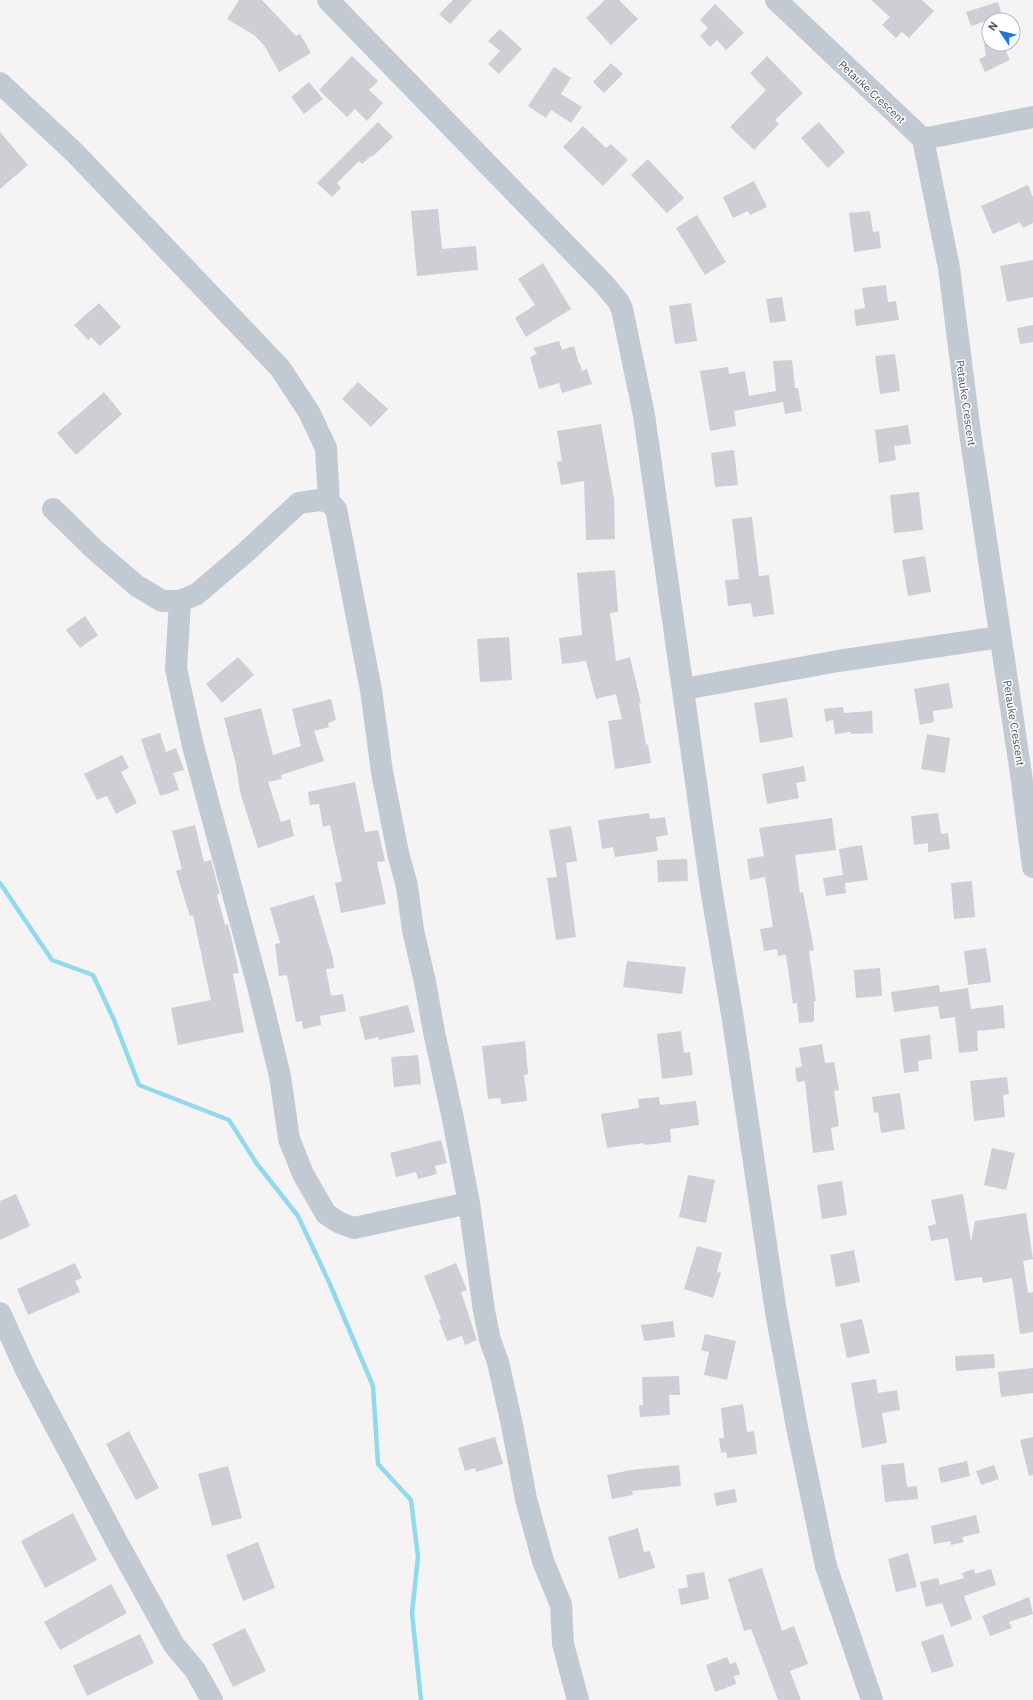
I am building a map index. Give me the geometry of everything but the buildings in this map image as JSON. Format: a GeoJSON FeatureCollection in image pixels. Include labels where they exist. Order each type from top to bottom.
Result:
{"type":"FeatureCollection","features":[{"type":"Feature","properties":{"kind":"street"},"geometry":{"type":"LineString","coordinates":[[328,0],[599,278],[618,300],[625,318],[644,415],[711,888],[733,1020],[776,1312],[797,1427],[826,1566],[872,1700]]}},
{"type":"Feature","properties":{"kind":"street","name":"Petauke Crescent"},"geometry":{"type":"LineString","coordinates":[[776,0],[923,139],[949,268],[970,433],[1021,774],[1033,867]]}},
{"type":"Feature","properties":{"kind":"street"},"geometry":{"type":"LineString","coordinates":[[0,83],[75,153],[280,368],[309,412],[326,448],[329,502]]}},
{"type":"Feature","properties":{"kind":"street"},"geometry":{"type":"LineString","coordinates":[[923,139],[1033,117]]}},
{"type":"Feature","properties":{"kind":"street"},"geometry":{"type":"LineString","coordinates":[[54,509],[95,550],[137,586],[162,601],[180,601],[197,594],[246,552],[299,503],[319,500],[329,502],[336,509],[358,613],[371,690],[382,772],[398,853],[407,886],[413,930],[425,982],[469,1203],[484,1311],[490,1340],[498,1362],[526,1499],[543,1561],[561,1605],[563,1644],[578,1700]]}},
{"type":"Feature","properties":{"kind":"street"},"geometry":{"type":"LineString","coordinates":[[180,601],[176,669],[193,746],[259,990],[278,1069],[289,1139],[303,1174],[326,1214],[340,1224],[354,1228],[469,1203]]}},
{"type":"Feature","properties":{"kind":"street"},"geometry":{"type":"LineString","coordinates":[[684,689],[838,661],[1000,637]]}},
{"type":"Feature","properties":{"kind":"street"},"geometry":{"type":"LineString","coordinates":[[0,1313],[27,1372],[117,1542],[174,1645],[195,1670],[212,1700]]}},
{"type":"Feature","properties":{"kind":"waterway"},"geometry":{"type":"LineString","coordinates":[[0,883],[52,960],[93,975],[114,1020],[139,1085],[229,1120],[257,1164],[298,1216],[329,1282],[373,1386],[378,1464],[411,1500],[418,1557],[412,1613],[421,1700]]}}]}
